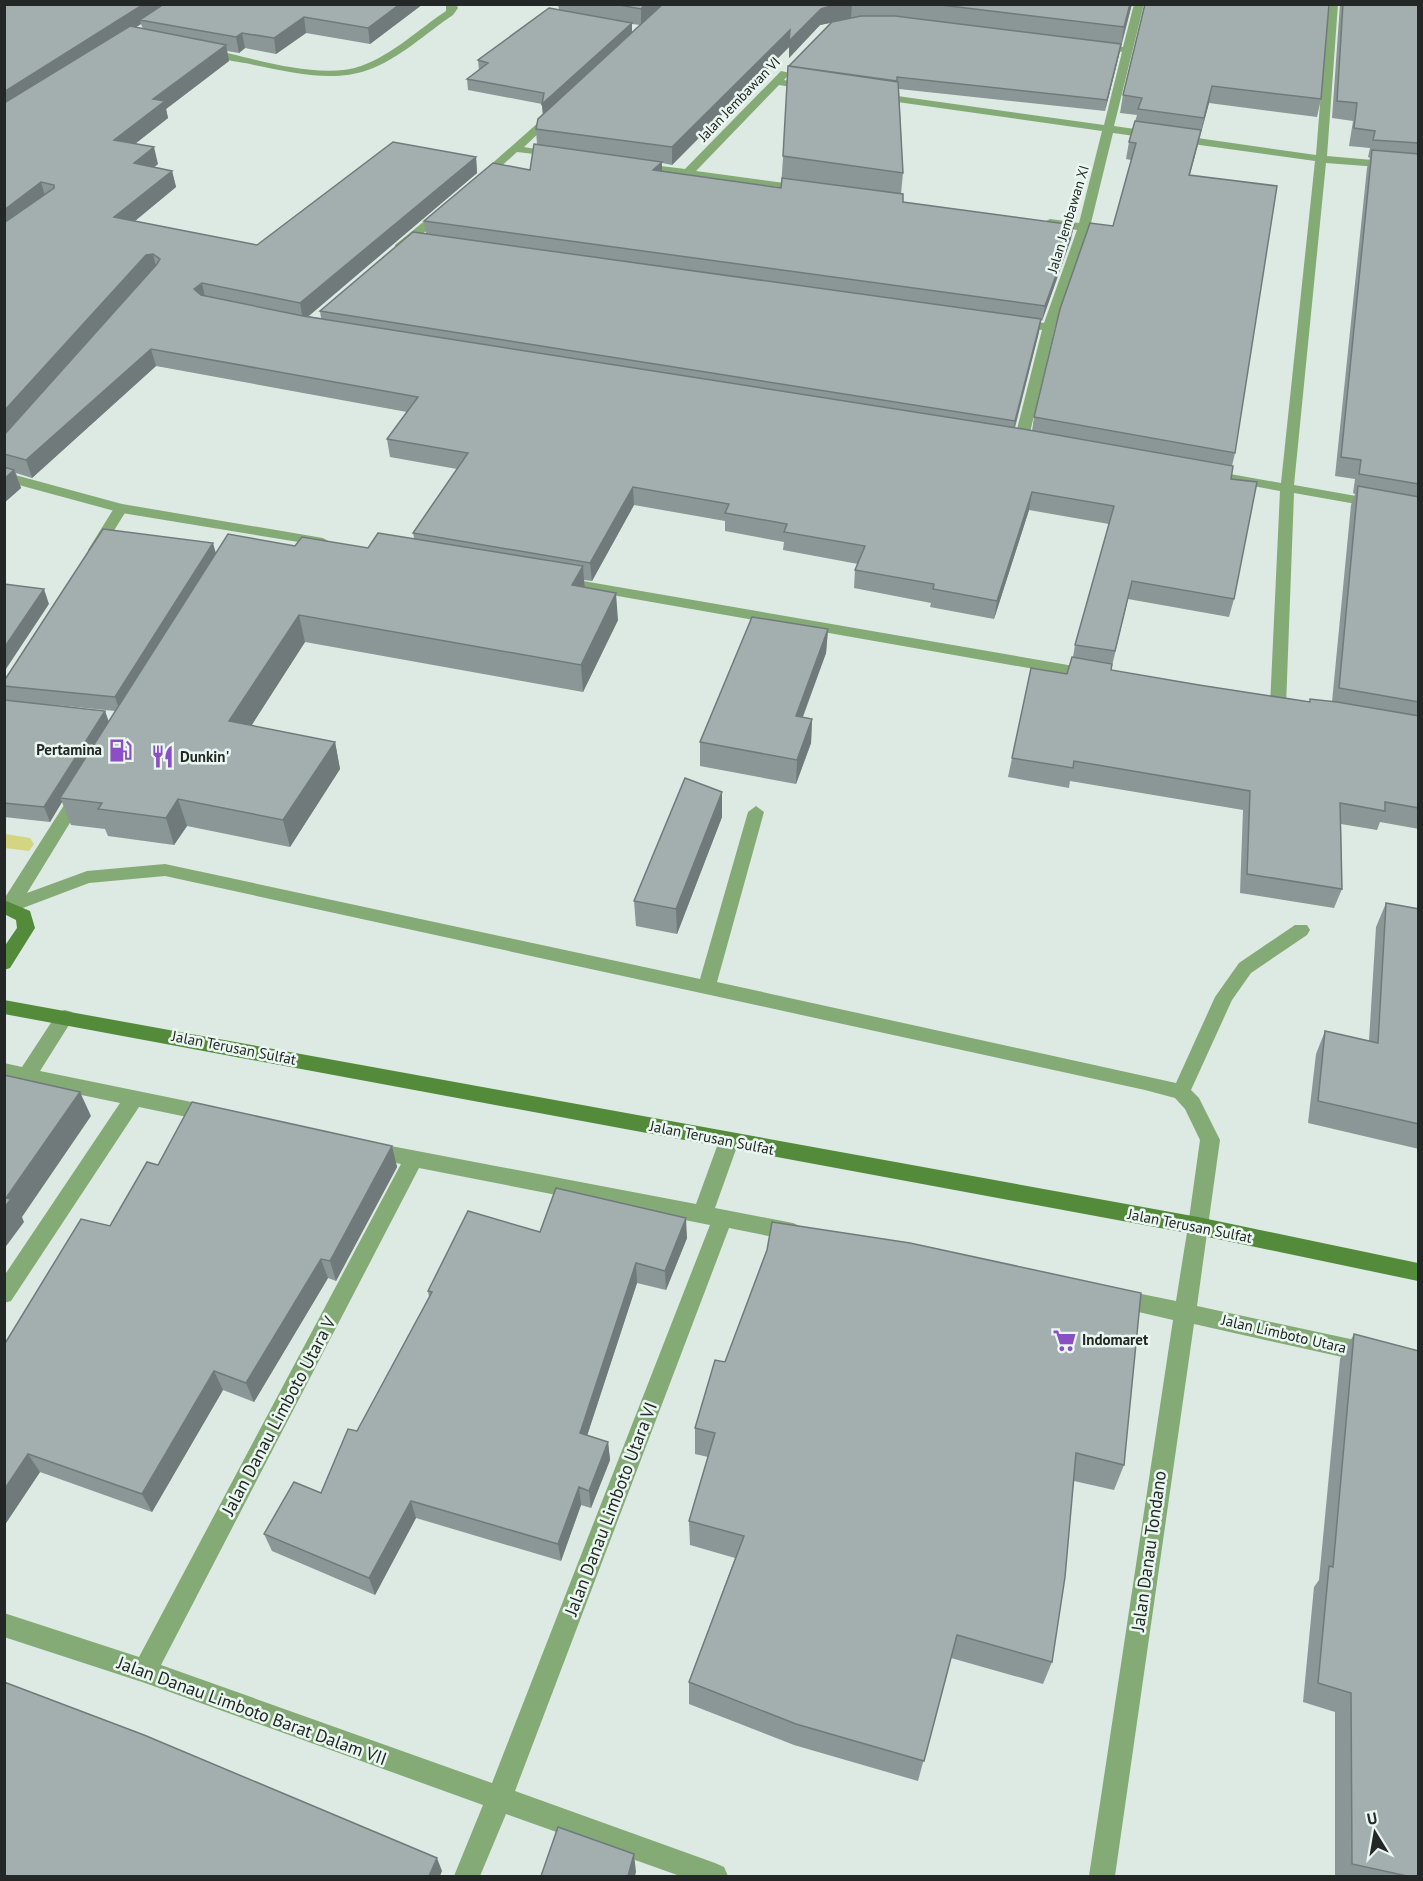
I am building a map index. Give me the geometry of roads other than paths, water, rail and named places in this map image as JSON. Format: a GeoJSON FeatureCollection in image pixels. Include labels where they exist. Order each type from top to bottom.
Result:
{"type":"FeatureCollection","features":[{"type":"Feature","properties":{"kind":"street"},"geometry":{"type":"LineString","coordinates":[[191,48],[325,74],[348,73],[365,68],[450,13],[453,8],[451,4]]}},
{"type":"Feature","properties":{"kind":"street","name":"Jalan Jembawan XI"},"geometry":{"type":"LineString","coordinates":[[1021,441],[1049,327],[1084,227],[1139,4]]}},
{"type":"Feature","properties":{"kind":"street"},"geometry":{"type":"LineString","coordinates":[[1278,706],[1287,488],[1321,159],[1332,4]]}},
{"type":"Feature","properties":{"kind":"street"},"geometry":{"type":"LineString","coordinates":[[1091,46],[1126,50]]}},
{"type":"Feature","properties":{"kind":"street","name":"Jalan Jembawan VI"},"geometry":{"type":"LineString","coordinates":[[688,173],[791,67]]}},
{"type":"Feature","properties":{"kind":"street"},"geometry":{"type":"LineString","coordinates":[[777,82],[824,89]]}},
{"type":"Feature","properties":{"kind":"street"},"geometry":{"type":"LineString","coordinates":[[860,94],[1321,159],[1419,167]]}},
{"type":"Feature","properties":{"kind":"street"},"geometry":{"type":"LineString","coordinates":[[473,186],[559,110]]}},
{"type":"Feature","properties":{"kind":"street"},"geometry":{"type":"LineString","coordinates":[[516,149],[574,157]]}},
{"type":"Feature","properties":{"kind":"street"},"geometry":{"type":"LineString","coordinates":[[620,164],[816,191]]}},
{"type":"Feature","properties":{"kind":"street"},"geometry":{"type":"LineString","coordinates":[[394,253],[418,239],[455,201]]}},
{"type":"Feature","properties":{"kind":"street"},"geometry":{"type":"LineString","coordinates":[[1038,221],[1084,227]]}},
{"type":"Feature","properties":{"kind":"street"},"geometry":{"type":"LineString","coordinates":[[1002,321],[1049,327]]}},
{"type":"Feature","properties":{"kind":"street"},"geometry":{"type":"LineString","coordinates":[[1196,472],[1419,511]]}},
{"type":"Feature","properties":{"kind":"street"},"geometry":{"type":"LineString","coordinates":[[4,476],[58,495],[121,508],[243,531],[334,544]]}},
{"type":"Feature","properties":{"kind":"street"},"geometry":{"type":"LineString","coordinates":[[84,566],[121,508]]}},
{"type":"Feature","properties":{"kind":"street"},"geometry":{"type":"LineString","coordinates":[[231,551],[243,531]]}},
{"type":"Feature","properties":{"kind":"street"},"geometry":{"type":"LineString","coordinates":[[545,580],[1112,677]]}},
{"type":"Feature","properties":{"kind":"street"},"geometry":{"type":"LineString","coordinates":[[7,906],[89,779]]}},
{"type":"Feature","properties":{"kind":"street"},"geometry":{"type":"LineString","coordinates":[[707,986],[756,812]]}},
{"type":"Feature","properties":{"kind":"street"},"geometry":{"type":"LineString","coordinates":[[7,906],[87,876],[165,870],[707,986],[1145,1082],[1181,1092],[1224,997],[1245,968],[1300,930]]}},
{"type":"Feature","properties":{"kind":"street"},"geometry":{"type":"LineString","coordinates":[[4,963],[26,928],[24,916],[7,906]]}},
{"type":"Feature","properties":{"kind":"street","name":"Jalan Terusan Sulfat"},"geometry":{"type":"LineString","coordinates":[[4,1007],[729,1142],[1198,1226],[1419,1272]]}},
{"type":"Feature","properties":{"kind":"street"},"geometry":{"type":"LineString","coordinates":[[26,1076],[65,1017]]}},
{"type":"Feature","properties":{"kind":"street"},"geometry":{"type":"LineString","coordinates":[[4,1071],[228,1118]]}},
{"type":"Feature","properties":{"kind":"street","name":"Jalan Danau Tondano"},"geometry":{"type":"LineString","coordinates":[[1102,1876],[1210,1140],[1192,1104],[1181,1092]]}},
{"type":"Feature","properties":{"kind":"street"},"geometry":{"type":"LineString","coordinates":[[4,1294],[135,1097]]}},
{"type":"Feature","properties":{"kind":"street","name":"Jalan Danau Limboto Utara VI"},"geometry":{"type":"LineString","coordinates":[[467,1876],[499,1799],[713,1216],[729,1142]]}},
{"type":"Feature","properties":{"kind":"street"},"geometry":{"type":"LineString","coordinates":[[355,1147],[815,1237]]}},
{"type":"Feature","properties":{"kind":"street","name":"Jalan Danau Limboto Utara V"},"geometry":{"type":"LineString","coordinates":[[145,1671],[413,1160]]}},
{"type":"Feature","properties":{"kind":"street","name":"Jalan Limboto Utara"},"geometry":{"type":"LineString","coordinates":[[1092,1293],[1383,1356]]}},
{"type":"Feature","properties":{"kind":"street","name":"Jalan Danau Limboto Barat Dalam VII"},"geometry":{"type":"LineString","coordinates":[[4,1625],[145,1671],[715,1876]]}},
{"type":"Feature","properties":{"kind":"place","name":"Pertamina"},"geometry":{"type":"Point","coordinates":[120,750]}},
{"type":"Feature","properties":{"kind":"place","name":"Dunkin'"},"geometry":{"type":"Point","coordinates":[162,757]}},
{"type":"Feature","properties":{"kind":"place","name":"Indomaret"},"geometry":{"type":"Point","coordinates":[1064,1340]}}]}
